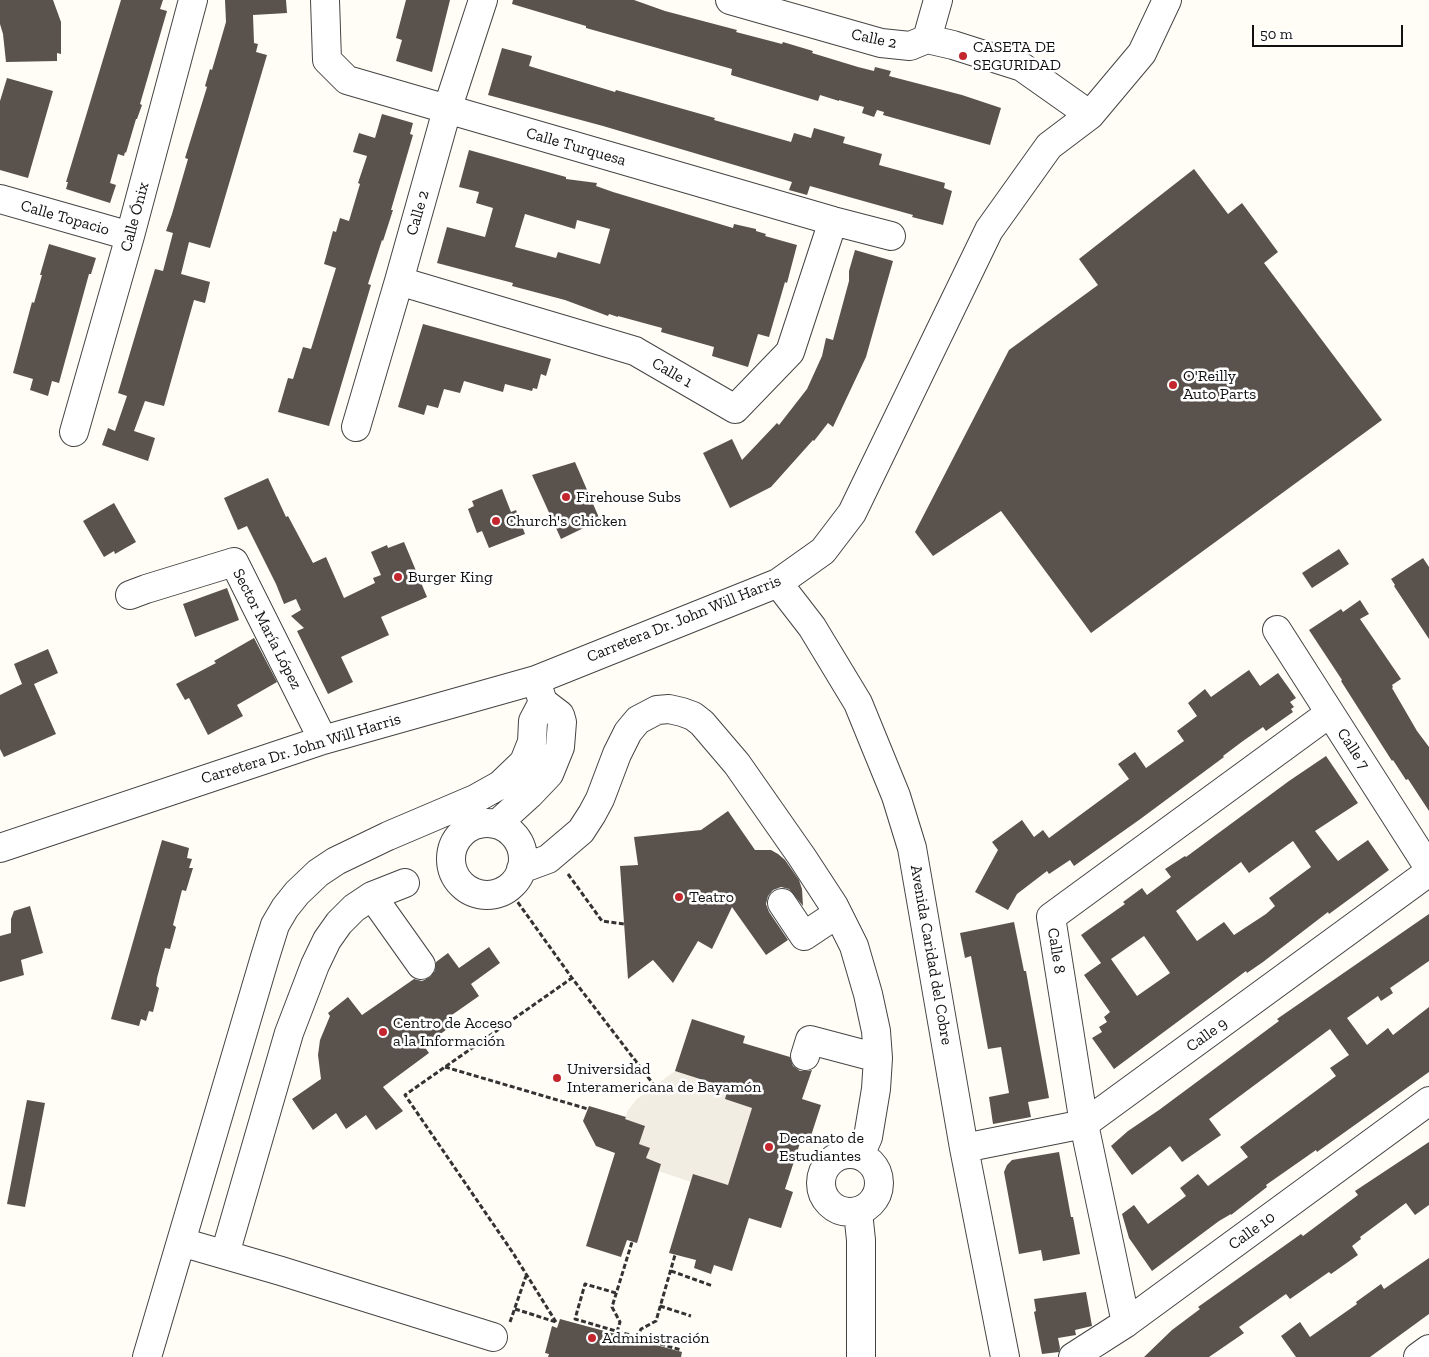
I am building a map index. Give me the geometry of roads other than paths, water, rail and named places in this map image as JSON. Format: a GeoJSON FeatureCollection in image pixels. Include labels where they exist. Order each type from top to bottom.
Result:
{"type":"FeatureCollection","features":[{"type":"Feature","properties":{"kind":"street","name":"Calle Ónix"},"geometry":{"type":"LineString","coordinates":[[74,432],[130,236],[193,0]]}},
{"type":"Feature","properties":{"kind":"street","name":"Calle Turquesa"},"geometry":{"type":"LineString","coordinates":[[325,0],[327,60],[347,80],[833,222],[891,236]]}},
{"type":"Feature","properties":{"kind":"street","name":"Calle 2"},"geometry":{"type":"LineString","coordinates":[[356,427],[447,110],[483,0]]}},
{"type":"Feature","properties":{"kind":"street","name":"Calle 2"},"geometry":{"type":"LineString","coordinates":[[730,0],[882,43],[910,46],[927,39],[953,44],[1022,66],[1090,115]]}},
{"type":"Feature","properties":{"kind":"street"},"geometry":{"type":"LineString","coordinates":[[927,39],[938,0]]}},
{"type":"Feature","properties":{"kind":"street","name":"Carretera Dr. John Will Harris"},"geometry":{"type":"LineString","coordinates":[[0,848],[323,740],[540,691],[778,583],[823,551],[852,513],[989,230],[1049,146],[1090,115],[1142,53],[1167,0]]}},
{"type":"Feature","properties":{"kind":"street","name":"Calle Topacio"},"geometry":{"type":"LineString","coordinates":[[0,199],[130,236]]}},
{"type":"Feature","properties":{"kind":"street","name":"Calle 1"},"geometry":{"type":"LineString","coordinates":[[399,281],[634,351],[735,409],[790,352],[833,222]]}},
{"type":"Feature","properties":{"kind":"street","name":"Sector María López"},"geometry":{"type":"LineString","coordinates":[[130,595],[234,562],[323,740]]}},
{"type":"Feature","properties":{"kind":"street","name":"Avenida Caridad del Cobre"},"geometry":{"type":"LineString","coordinates":[[778,583],[812,627],[858,702],[898,805],[912,848],[964,1148],[1005,1357]]}},
{"type":"Feature","properties":{"kind":"street","name":"Calle 7"},"geometry":{"type":"LineString","coordinates":[[1277,630],[1429,868]]}},
{"type":"Feature","properties":{"kind":"street"},"geometry":{"type":"LineString","coordinates":[[497,824],[539,786],[549,774],[560,747],[562,722],[560,715],[540,691]]}},
{"type":"Feature","properties":{"kind":"street"},"geometry":{"type":"LineString","coordinates":[[147,1357],[275,925],[297,893],[318,873],[336,861],[388,836],[475,799],[500,785],[514,773],[524,762],[532,742],[533,721],[540,691]]}},
{"type":"Feature","properties":{"kind":"street"},"geometry":{"type":"LineString","coordinates":[[514,878],[554,855],[581,830],[592,814],[628,732],[638,720],[657,710],[669,709],[693,716],[702,723],[737,764],[810,869],[838,914],[854,946],[868,994],[876,1031],[878,1058],[876,1089],[868,1137],[860,1155]]}},
{"type":"Feature","properties":{"kind":"street","name":"Calle 8"},"geometry":{"type":"LineString","coordinates":[[1126,1323],[1084,1124],[1050,917],[1330,713]]}},
{"type":"Feature","properties":{"kind":"street"},"geometry":{"type":"LineString","coordinates":[[497,824],[508,830],[517,839],[522,850],[523,863],[514,878],[501,892],[489,894],[476,893],[465,888],[457,879],[452,867],[451,854],[462,832],[473,825],[497,824]]}},
{"type":"Feature","properties":{"kind":"street"},"geometry":{"type":"LineString","coordinates":[[388,836],[429,840],[453,848]]}},
{"type":"Feature","properties":{"kind":"street","name":"Calle 9"},"geometry":{"type":"LineString","coordinates":[[964,1148],[1084,1124],[1429,872]]}},
{"type":"Feature","properties":{"kind":"street"},"geometry":{"type":"LineString","coordinates":[[225,1254],[289,1033],[305,989],[328,940],[339,923],[354,908],[372,896],[405,883]]}},
{"type":"Feature","properties":{"kind":"street"},"geometry":{"type":"LineString","coordinates":[[372,896],[421,965]]}},
{"type":"Feature","properties":{"kind":"street"},"geometry":{"type":"LineString","coordinates":[[782,902],[804,936],[838,914]]}},
{"type":"Feature","properties":{"kind":"street"},"geometry":{"type":"LineString","coordinates":[[805,1056],[810,1040],[878,1058]]}},
{"type":"Feature","properties":{"kind":"street","name":"Calle 10"},"geometry":{"type":"LineString","coordinates":[[1073,1357],[1126,1323],[1429,1102]]}},
{"type":"Feature","properties":{"kind":"street"},"geometry":{"type":"LineString","coordinates":[[841,1155],[860,1155],[874,1166],[878,1174],[878,1193],[866,1208],[858,1212],[840,1211],[832,1207],[825,1200],[821,1192],[822,1173],[826,1165],[841,1155]]}},
{"type":"Feature","properties":{"kind":"street"},"geometry":{"type":"LineString","coordinates":[[858,1212],[861,1240],[861,1357]]}},
{"type":"Feature","properties":{"kind":"street"},"geometry":{"type":"LineString","coordinates":[[181,1242],[499,1330]]}},
{"type":"Feature","properties":{"kind":"street"},"geometry":{"type":"LineString","coordinates":[[1418,1357],[1429,1349]]}},
{"type":"Feature","properties":{"kind":"place","name":"CASETA DE SEGURIDAD"},"geometry":{"type":"Point","coordinates":[963,56]}},
{"type":"Feature","properties":{"kind":"place","name":"O'Reilly Auto Parts"},"geometry":{"type":"Point","coordinates":[1173,385]}},
{"type":"Feature","properties":{"kind":"place","name":"Firehouse Subs"},"geometry":{"type":"Point","coordinates":[566,497]}},
{"type":"Feature","properties":{"kind":"place","name":"Church's Chicken"},"geometry":{"type":"Point","coordinates":[496,521]}},
{"type":"Feature","properties":{"kind":"place","name":"Burger King"},"geometry":{"type":"Point","coordinates":[398,577]}},
{"type":"Feature","properties":{"kind":"place","name":"Teatro"},"geometry":{"type":"Point","coordinates":[679,897]}},
{"type":"Feature","properties":{"kind":"place","name":"Centro de Acceso a la Información"},"geometry":{"type":"Point","coordinates":[383,1032]}},
{"type":"Feature","properties":{"kind":"place","name":"Universidad Interamericana de Bayamón"},"geometry":{"type":"Point","coordinates":[557,1078]}},
{"type":"Feature","properties":{"kind":"place","name":"Decanato de Estudiantes"},"geometry":{"type":"Point","coordinates":[769,1147]}},
{"type":"Feature","properties":{"kind":"place","name":"Administración"},"geometry":{"type":"Point","coordinates":[592,1338]}}]}
